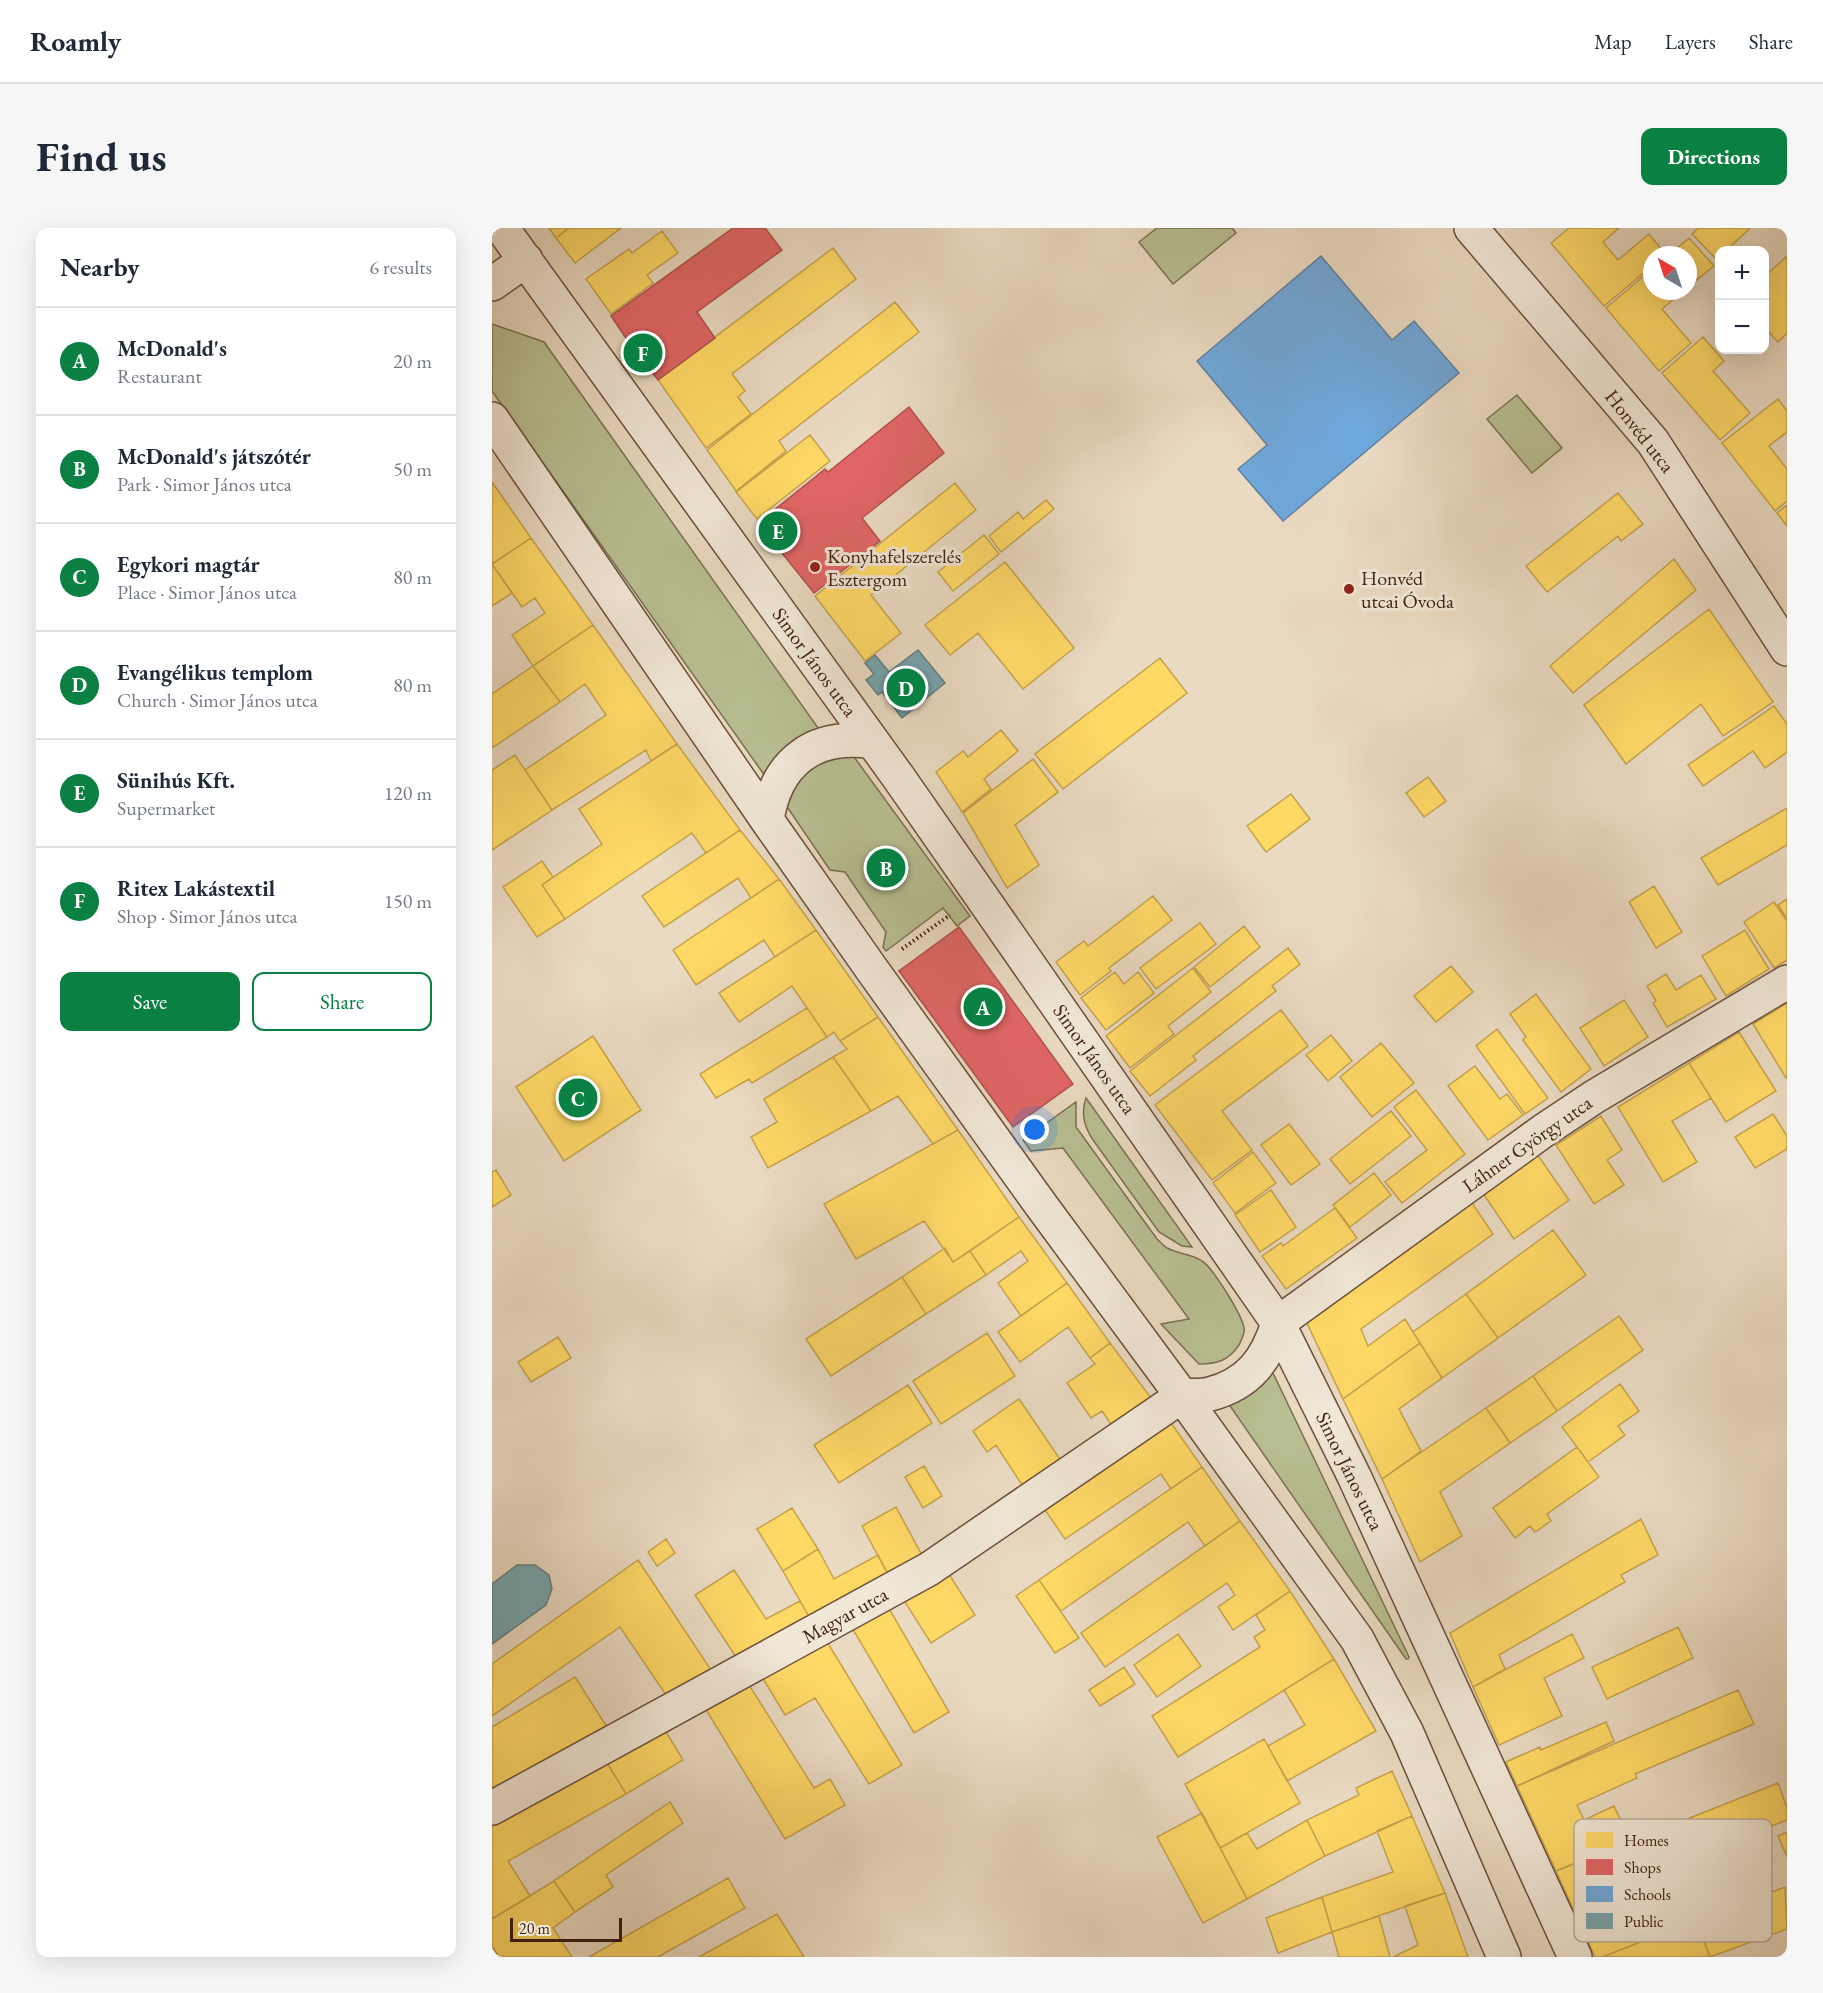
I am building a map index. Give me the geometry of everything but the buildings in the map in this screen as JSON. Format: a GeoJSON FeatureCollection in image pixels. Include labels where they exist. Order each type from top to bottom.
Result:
{"type":"FeatureCollection","features":[{"type":"Feature","properties":{"kind":"street","name":"Simor János utca"},"geometry":{"type":"LineString","coordinates":[[502,228],[873,742],[1278,1323],[1354,1476],[1575,1957]]}},
{"type":"Feature","properties":{"kind":"street","name":"Honvéd utca"},"geometry":{"type":"LineString","coordinates":[[1471,228],[1653,442],[1787,649]]}},
{"type":"Feature","properties":{"kind":"street"},"geometry":{"type":"LineString","coordinates":[[492,284],[526,260]]}},
{"type":"Feature","properties":{"kind":"street"},"geometry":{"type":"LineString","coordinates":[[492,419],[873,971],[1357,1640],[1407,1733],[1504,1957]]}},
{"type":"Feature","properties":{"kind":"street"},"geometry":{"type":"LineString","coordinates":[[767,820],[770,801],[777,783],[788,767],[803,754],[820,745],[837,740],[855,739],[873,742]]}},
{"type":"Feature","properties":{"kind":"street","name":"Láhner György utca"},"geometry":{"type":"LineString","coordinates":[[1278,1323],[1543,1131],[1604,1091],[1787,982]]}},
{"type":"Feature","properties":{"kind":"street"},"geometry":{"type":"LineString","coordinates":[[1182,1396],[1210,1394],[1233,1385],[1247,1375],[1262,1362],[1271,1345],[1278,1323]]}},
{"type":"Feature","properties":{"kind":"street","name":"Magyar utca"},"geometry":{"type":"LineString","coordinates":[[492,1808],[929,1569],[1182,1396]]}},
{"type":"Feature","properties":{"kind":"path"},"geometry":{"type":"LineString","coordinates":[[873,971],[980,893]]}},
{"type":"Feature","properties":{"kind":"green space"},"geometry":{"type":"Polygon","coordinates":[[[1157,228],[1232,228],[1236,233],[1173,284],[1139,242],[1157,228]]]}},
{"type":"Feature","properties":{"kind":"green space"},"geometry":{"type":"Polygon","coordinates":[[[492,324],[544,342],[821,732],[765,776],[492,391],[492,324]]]}},
{"type":"Feature","properties":{"kind":"green space"},"geometry":{"type":"Polygon","coordinates":[[[1517,395],[1562,448],[1532,473],[1487,419],[1517,395]]]}},
{"type":"Feature","properties":{"kind":"green space"},"geometry":{"type":"Polygon","coordinates":[[[849,750],[970,916],[957,926],[943,908],[886,951],[883,947],[886,932],[845,872],[830,870],[781,798],[800,771],[849,750]]]}},
{"type":"Feature","properties":{"kind":"green space"},"geometry":{"type":"Polygon","coordinates":[[[1086,1098],[1192,1247],[1182,1246],[1159,1232],[1093,1140],[1084,1119],[1086,1098]]]}},
{"type":"Feature","properties":{"kind":"green space"},"geometry":{"type":"Polygon","coordinates":[[[1076,1102],[1076,1127],[1157,1239],[1167,1248],[1194,1257],[1207,1265],[1233,1303],[1244,1332],[1239,1345],[1226,1358],[1217,1362],[1199,1364],[1161,1324],[1189,1319],[1063,1148],[1031,1151],[1023,1140],[1076,1102]]]}},
{"type":"Feature","properties":{"kind":"green space"},"geometry":{"type":"Polygon","coordinates":[[[1268,1370],[1272,1371],[1408,1659],[1230,1406],[1234,1395],[1248,1392],[1262,1385],[1268,1370]]]}},
{"type":"Feature","properties":{"kind":"place","name":"Ritex Lakástextil"},"geometry":{"type":"Point","coordinates":[643,353]}},
{"type":"Feature","properties":{"kind":"place","name":"Sünihús Kft."},"geometry":{"type":"Point","coordinates":[778,531]}},
{"type":"Feature","properties":{"kind":"place","name":"Konyhafelszerelés Esztergom"},"geometry":{"type":"Point","coordinates":[815,567]}},
{"type":"Feature","properties":{"kind":"place","name":"Honvéd utcai Óvoda"},"geometry":{"type":"Point","coordinates":[1349,589]}},
{"type":"Feature","properties":{"kind":"place","name":"Evangélikus templom"},"geometry":{"type":"Point","coordinates":[906,688]}},
{"type":"Feature","properties":{"kind":"place","name":"McDonald's játszótér"},"geometry":{"type":"Point","coordinates":[886,868]}},
{"type":"Feature","properties":{"kind":"place","name":"McDonald's"},"geometry":{"type":"Point","coordinates":[983,1007]}},
{"type":"Feature","properties":{"kind":"place","name":"Egykori magtár"},"geometry":{"type":"Point","coordinates":[578,1098]}}]}
